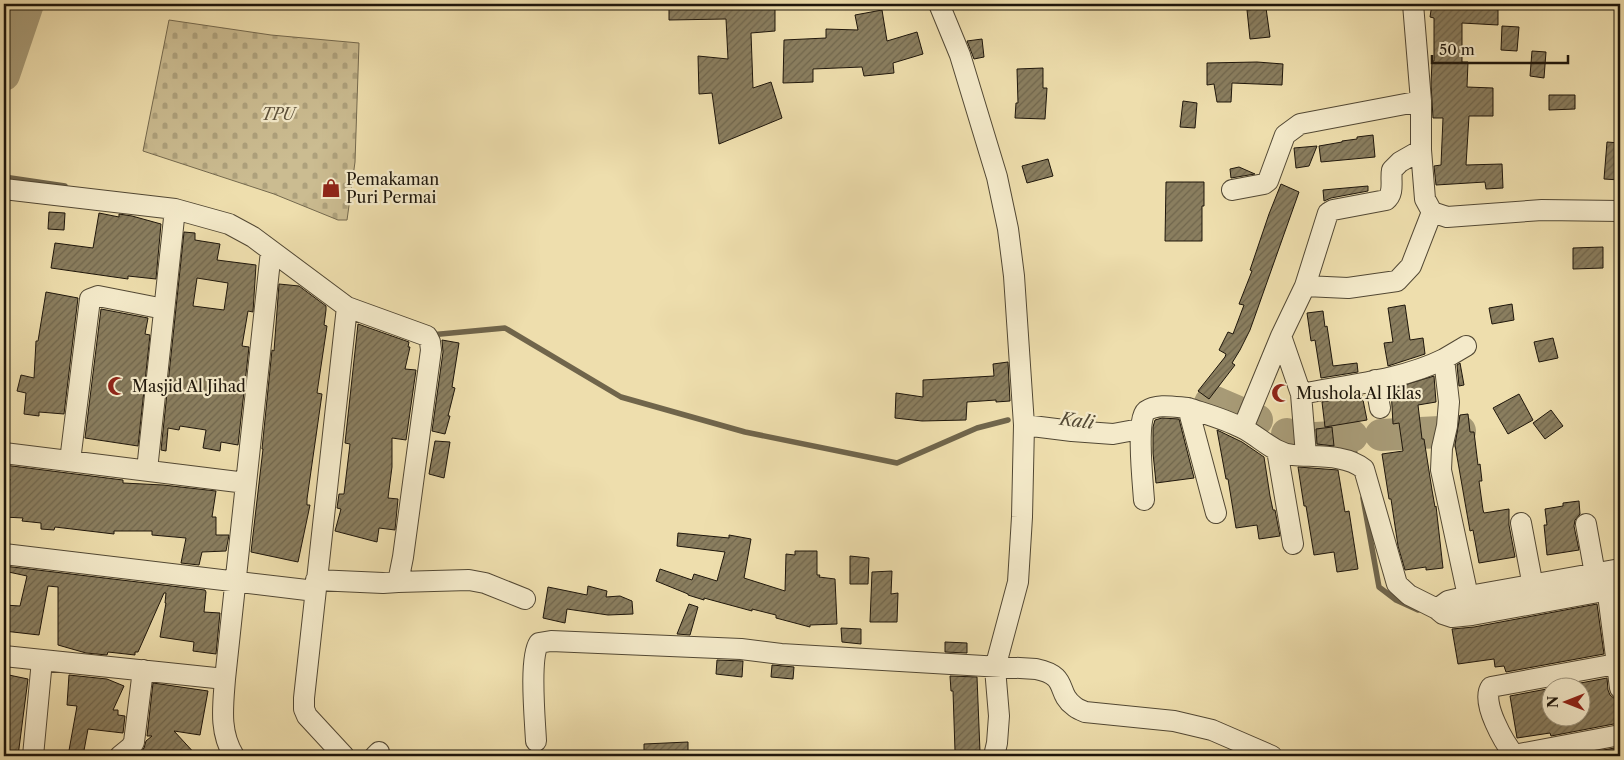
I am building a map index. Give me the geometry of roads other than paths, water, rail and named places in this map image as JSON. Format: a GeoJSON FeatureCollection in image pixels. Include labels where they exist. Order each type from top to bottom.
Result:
{"type":"FeatureCollection","features":[{"type":"Feature","properties":{"kind":"street"},"geometry":{"type":"LineString","coordinates":[[939,4],[960,55],[997,177],[1008,229],[1014,276],[1024,425],[1022,517],[1018,582],[995,668],[999,716],[994,756]]}},
{"type":"Feature","properties":{"kind":"street"},"geometry":{"type":"LineString","coordinates":[[1413,4],[1421,101],[1421,150],[1425,199],[1432,212],[1447,217],[1542,210],[1620,211]]}},
{"type":"Feature","properties":{"kind":"street"},"geometry":{"type":"LineString","coordinates":[[1232,190],[1264,184],[1268,181],[1285,135],[1300,124],[1421,101]]}},
{"type":"Feature","properties":{"kind":"street"},"geometry":{"type":"LineString","coordinates":[[1243,428],[1281,336],[1306,286],[1328,213],[1338,209],[1390,198],[1392,170],[1400,162],[1421,150]]}},
{"type":"Feature","properties":{"kind":"street"},"geometry":{"type":"LineString","coordinates":[[4,189],[175,209],[229,224],[253,237],[347,307],[427,336],[431,350],[398,582]]}},
{"type":"Feature","properties":{"kind":"street"},"geometry":{"type":"LineString","coordinates":[[147,470],[175,209]]}},
{"type":"Feature","properties":{"kind":"street"},"geometry":{"type":"LineString","coordinates":[[1306,286],[1348,288],[1397,281],[1411,266],[1432,212]]}},
{"type":"Feature","properties":{"kind":"street"},"geometry":{"type":"LineString","coordinates":[[234,756],[227,745],[224,733],[225,679],[271,252]]}},
{"type":"Feature","properties":{"kind":"street"},"geometry":{"type":"LineString","coordinates":[[70,461],[90,299],[98,296],[164,309]]}},
{"type":"Feature","properties":{"kind":"street"},"geometry":{"type":"LineString","coordinates":[[344,756],[307,716],[304,709],[347,307]]}},
{"type":"Feature","properties":{"kind":"street"},"geometry":{"type":"LineString","coordinates":[[1281,336],[1301,394],[1306,454]]}},
{"type":"Feature","properties":{"kind":"street"},"geometry":{"type":"LineString","coordinates":[[1301,394],[1375,380],[1419,369],[1444,359],[1466,346]]}},
{"type":"Feature","properties":{"kind":"street"},"geometry":{"type":"LineString","coordinates":[[1444,359],[1449,402],[1447,426],[1442,448],[1441,470],[1470,605]]}},
{"type":"Feature","properties":{"kind":"street"},"geometry":{"type":"LineString","coordinates":[[1375,380],[1380,408]]}},
{"type":"Feature","properties":{"kind":"street"},"geometry":{"type":"LineString","coordinates":[[1144,500],[1140,429],[1144,413],[1150,409],[1163,406],[1188,408],[1243,428],[1277,450],[1292,454],[1306,454],[1338,459],[1358,464],[1364,469],[1397,584],[1409,595],[1437,609],[1448,601],[1470,605],[1610,579]]}},
{"type":"Feature","properties":{"kind":"street"},"geometry":{"type":"LineString","coordinates":[[1188,408],[1216,513]]}},
{"type":"Feature","properties":{"kind":"street"},"geometry":{"type":"LineString","coordinates":[[1024,425],[1113,434],[1140,429]]}},
{"type":"Feature","properties":{"kind":"street"},"geometry":{"type":"LineString","coordinates":[[1277,450],[1293,544]]}},
{"type":"Feature","properties":{"kind":"street"},"geometry":{"type":"LineString","coordinates":[[4,453],[246,482]]}},
{"type":"Feature","properties":{"kind":"street"},"geometry":{"type":"LineString","coordinates":[[1521,523],[1534,594]]}},
{"type":"Feature","properties":{"kind":"street"},"geometry":{"type":"LineString","coordinates":[[1586,524],[1610,579],[1616,664],[1620,688]]}},
{"type":"Feature","properties":{"kind":"street"},"geometry":{"type":"LineString","coordinates":[[4,554],[235,582],[316,585],[469,580],[525,599]]}},
{"type":"Feature","properties":{"kind":"street"},"geometry":{"type":"LineString","coordinates":[[536,741],[534,697],[536,652],[539,642],[543,641],[741,648],[781,654],[1036,669],[1050,672],[1059,680],[1072,706],[1084,712],[1174,721],[1212,730],[1272,756]]}},
{"type":"Feature","properties":{"kind":"street"},"geometry":{"type":"LineString","coordinates":[[4,656],[225,679]]}},
{"type":"Feature","properties":{"kind":"street"},"geometry":{"type":"LineString","coordinates":[[33,756],[42,660]]}},
{"type":"Feature","properties":{"kind":"street"},"geometry":{"type":"LineString","coordinates":[[1616,664],[1491,687],[1488,696],[1498,730],[1515,755],[1620,735]]}},
{"type":"Feature","properties":{"kind":"street"},"geometry":{"type":"LineString","coordinates":[[120,756],[134,742],[142,670]]}},
{"type":"Feature","properties":{"kind":"waterway"},"geometry":{"type":"LineString","coordinates":[[4,75],[28,4]]}},
{"type":"Feature","properties":{"kind":"waterway"},"geometry":{"type":"LineString","coordinates":[[4,177],[65,186]]}},
{"type":"Feature","properties":{"kind":"waterway"},"geometry":{"type":"LineString","coordinates":[[430,335],[505,328],[621,397],[745,432],[897,463],[977,428],[1008,420]]}},
{"type":"Feature","properties":{"kind":"waterway","name":"Kali"},"geometry":{"type":"LineString","coordinates":[[1210,403],[1215,402],[1257,420]]}},
{"type":"Feature","properties":{"kind":"waterway","name":"Kali"},"geometry":{"type":"LineString","coordinates":[[1381,435],[1460,431]]}},
{"type":"Feature","properties":{"kind":"waterway","name":"Kali"},"geometry":{"type":"LineString","coordinates":[[1287,434],[1297,439],[1352,436]]}},
{"type":"Feature","properties":{"kind":"waterway"},"geometry":{"type":"LineString","coordinates":[[1352,436],[1356,460]]}},
{"type":"Feature","properties":{"kind":"waterway"},"geometry":{"type":"LineString","coordinates":[[1363,498],[1379,587],[1396,600],[1418,610]]}},
{"type":"Feature","properties":{"kind":"place","name":"Pemakaman Puri Permai"},"geometry":{"type":"Point","coordinates":[331,188]}},
{"type":"Feature","properties":{"kind":"place","name":"Masjid Al Jihad"},"geometry":{"type":"Point","coordinates":[117,386]}},
{"type":"Feature","properties":{"kind":"place","name":"Mushola Al Iklas"},"geometry":{"type":"Point","coordinates":[1281,393]}},
{"type":"Feature","properties":{"kind":"park label","name":"TPU"},"geometry":{"type":"Point","coordinates":[278,114]}}]}
